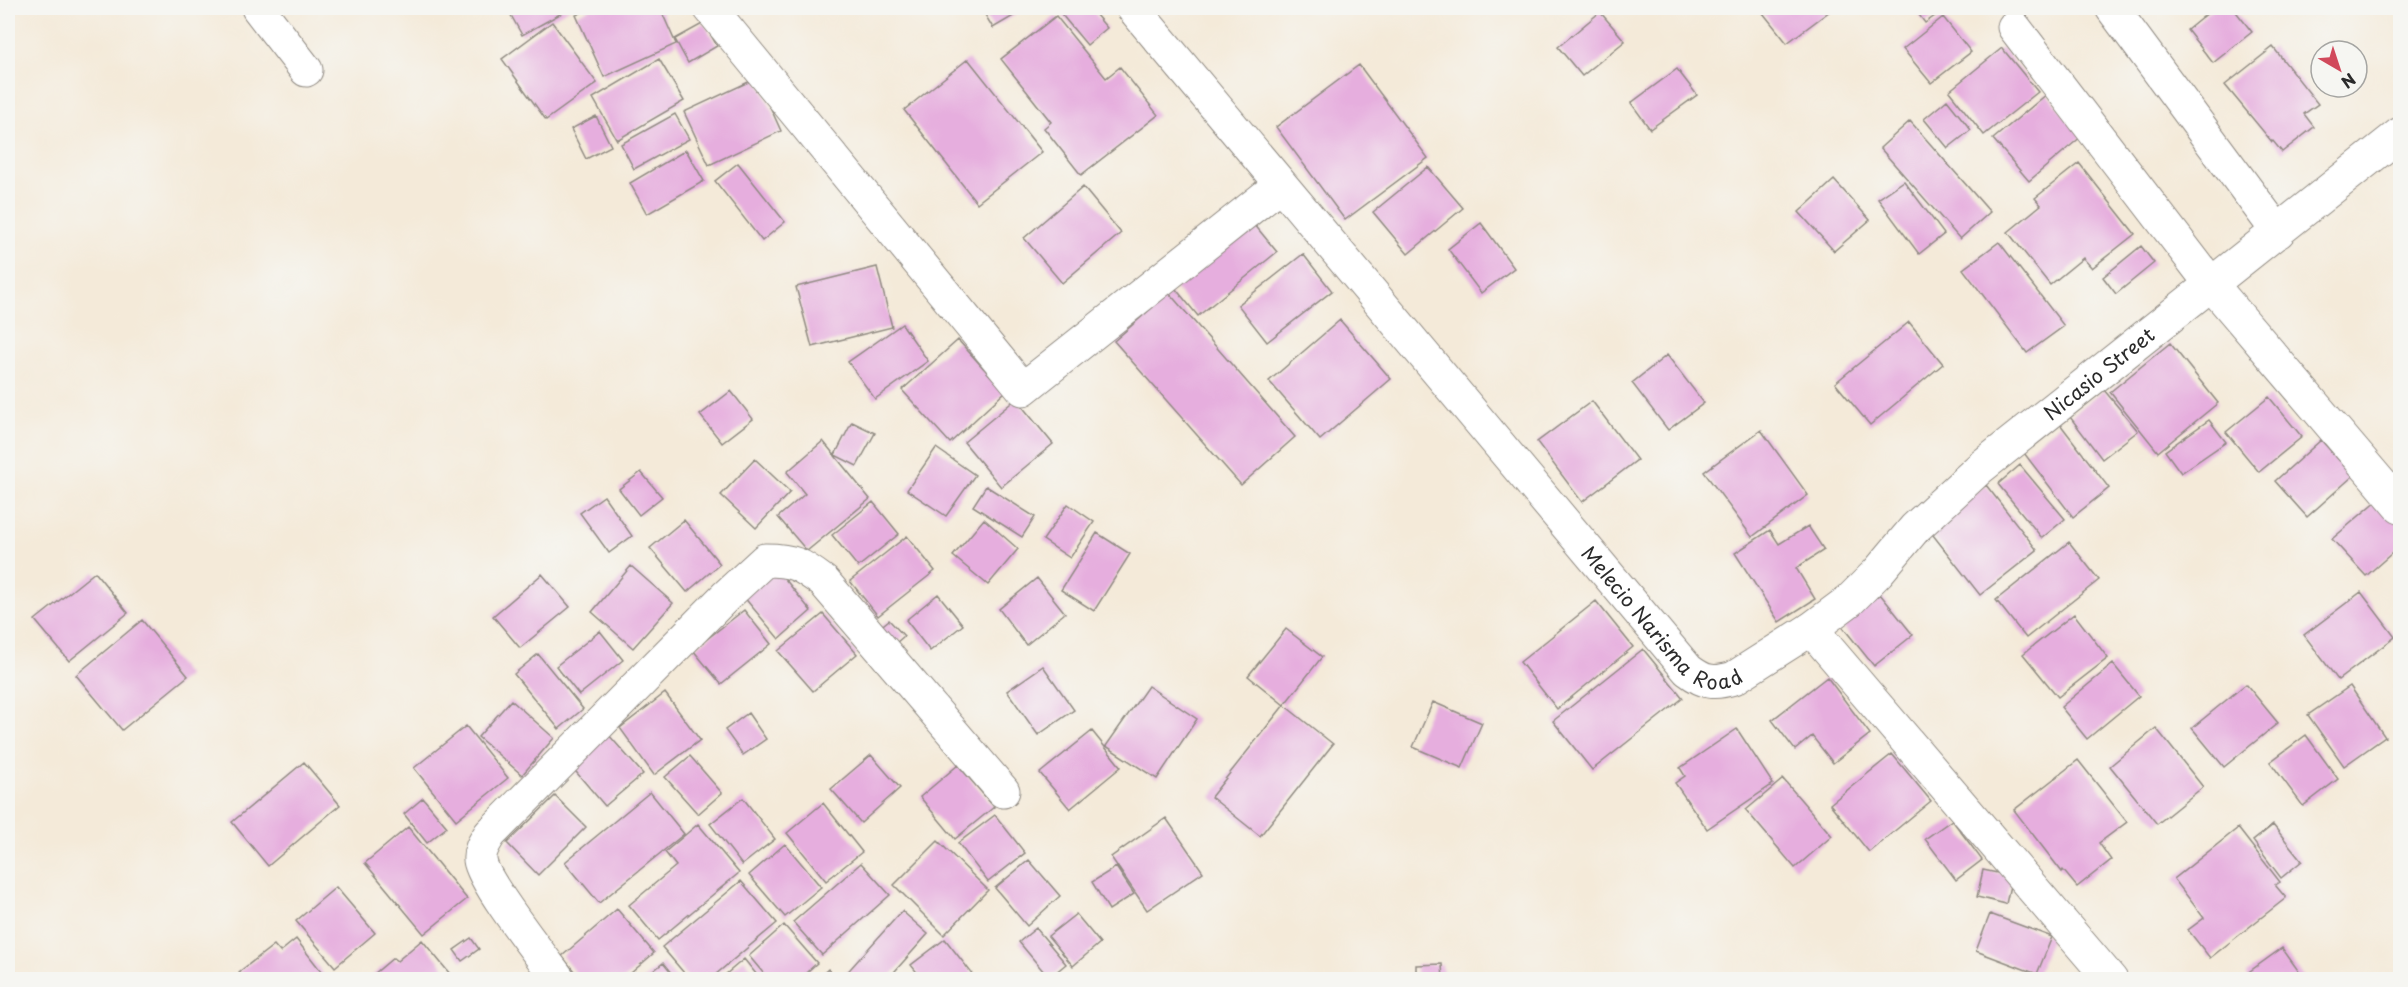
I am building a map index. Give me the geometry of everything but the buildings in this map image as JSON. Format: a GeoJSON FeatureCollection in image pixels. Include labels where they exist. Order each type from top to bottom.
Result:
{"type":"FeatureCollection","features":[{"type":"Feature","properties":{"kind":"street"},"geometry":{"type":"LineString","coordinates":[[258,8],[306,70]]}},
{"type":"Feature","properties":{"kind":"street"},"geometry":{"type":"LineString","coordinates":[[710,8],[1023,389],[1280,185]]}},
{"type":"Feature","properties":{"kind":"street","name":"Melecio Narisma Road"},"geometry":{"type":"LineString","coordinates":[[1133,8],[1688,670],[1703,681],[1722,682],[1734,678],[1811,629]]}},
{"type":"Feature","properties":{"kind":"street"},"geometry":{"type":"LineString","coordinates":[[2112,8],[2278,232]]}},
{"type":"Feature","properties":{"kind":"street"},"geometry":{"type":"LineString","coordinates":[[2014,27],[2211,284],[2400,506]]}},
{"type":"Feature","properties":{"kind":"street","name":"Nicasio Street"},"geometry":{"type":"LineString","coordinates":[[1811,629],[1850,600],[1878,572],[1915,528],[1981,467],[2400,134]]}},
{"type":"Feature","properties":{"kind":"street"},"geometry":{"type":"LineString","coordinates":[[559,980],[490,883],[480,862],[481,851],[490,834],[726,596],[765,561],[788,560],[805,568],[824,582],[1003,791]]}},
{"type":"Feature","properties":{"kind":"street"},"geometry":{"type":"LineString","coordinates":[[1811,629],[2111,980]]}}]}
